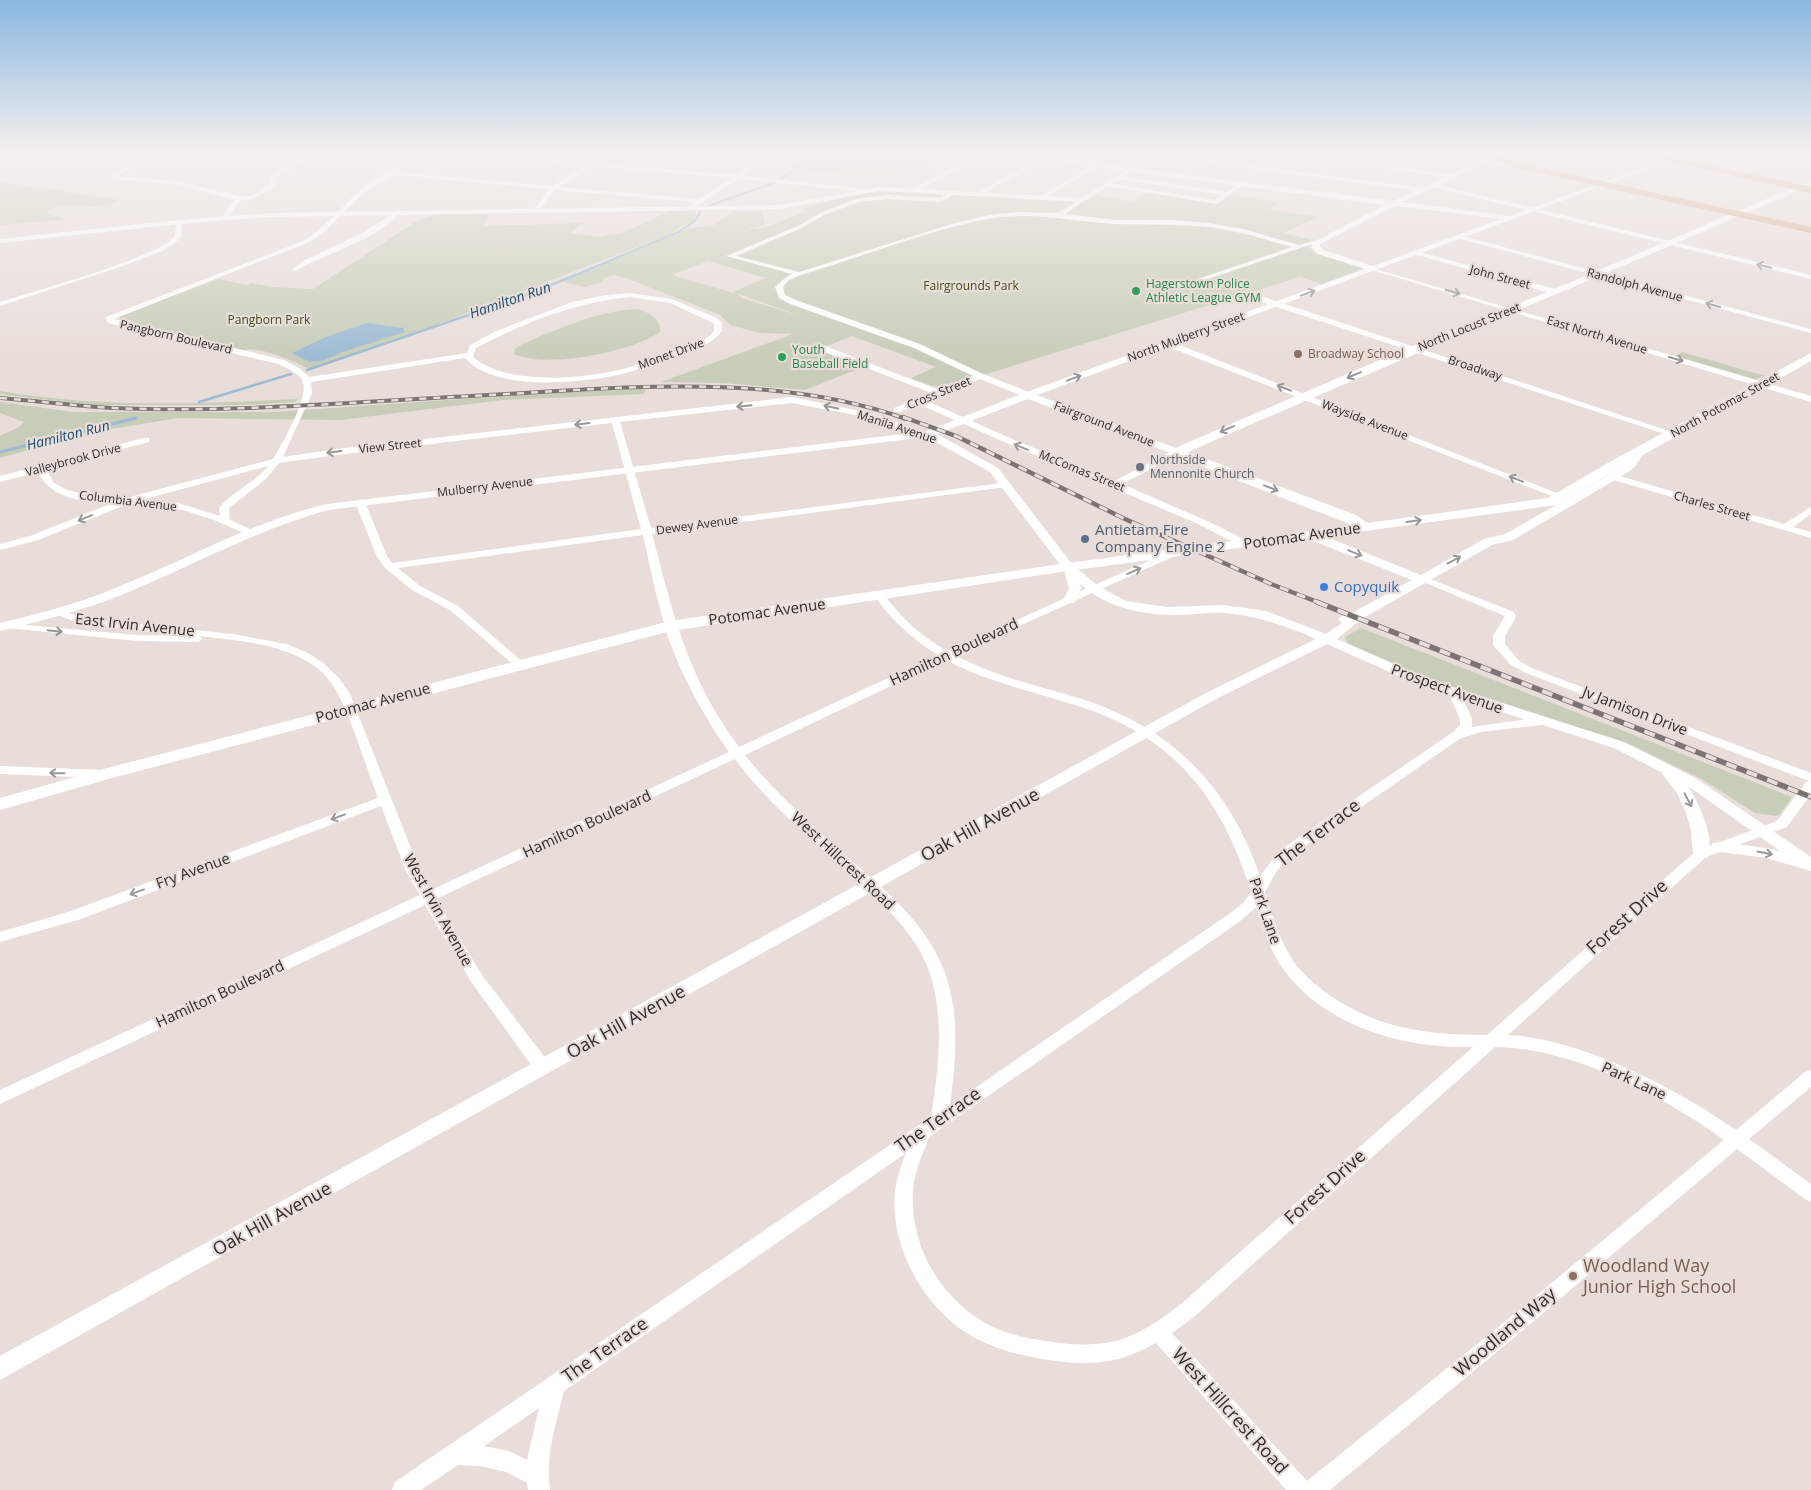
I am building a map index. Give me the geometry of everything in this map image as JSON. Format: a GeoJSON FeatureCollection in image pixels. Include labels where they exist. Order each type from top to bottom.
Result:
{"type":"FeatureCollection","features":[{"type":"Feature","properties":{"kind":"main road","name":"North Locust Street"},"geometry":{"type":"LineString","coordinates":[[1177,452],[1402,354],[1556,292],[1717,223]]}},
{"type":"Feature","properties":{"kind":"main road"},"geometry":{"type":"LineString","coordinates":[[1776,223],[1811,230]]}},
{"type":"Feature","properties":{"kind":"main road","name":"North Potomac Street"},"geometry":{"type":"LineString","coordinates":[[1562,500],[1618,463],[1674,434],[1811,356]]}},
{"type":"Feature","properties":{"kind":"main road","name":"Fairground Avenue"},"geometry":{"type":"LineString","coordinates":[[1177,452],[1351,518],[1366,527]]}},
{"type":"Feature","properties":{"kind":"main road","name":"Potomac Avenue"},"geometry":{"type":"LineString","coordinates":[[0,804],[520,664],[670,626],[1068,567],[1562,500]]}},
{"type":"Feature","properties":{"kind":"street"},"geometry":{"type":"LineString","coordinates":[[0,241],[174,223]]}},
{"type":"Feature","properties":{"kind":"street"},"geometry":{"type":"LineString","coordinates":[[0,304],[124,264],[160,250],[174,242],[178,236],[179,223]]}},
{"type":"Feature","properties":{"kind":"street","name":"Pangborn Boulevard"},"geometry":{"type":"LineString","coordinates":[[308,381],[297,370],[281,362],[114,322],[109,318],[118,312],[305,242],[319,234],[330,223]]}},
{"type":"Feature","properties":{"kind":"street"},"geometry":{"type":"LineString","coordinates":[[294,270],[306,262],[341,247],[384,223]]}},
{"type":"Feature","properties":{"kind":"street"},"geometry":{"type":"LineString","coordinates":[[808,223],[729,256],[800,274],[965,223]]}},
{"type":"Feature","properties":{"kind":"street"},"geometry":{"type":"LineString","coordinates":[[1183,223],[1219,226],[1256,234],[1300,247]]}},
{"type":"Feature","properties":{"kind":"street"},"geometry":{"type":"LineString","coordinates":[[1187,287],[1197,281],[1319,240],[1355,223]]}},
{"type":"Feature","properties":{"kind":"street","name":"North Mulberry Street"},"geometry":{"type":"LineString","coordinates":[[929,434],[1028,395],[1502,223]]}},
{"type":"Feature","properties":{"kind":"street"},"geometry":{"type":"LineString","coordinates":[[1586,223],[1811,277]]}},
{"type":"Feature","properties":{"kind":"street"},"geometry":{"type":"LineString","coordinates":[[802,226],[818,226]]}},
{"type":"Feature","properties":{"kind":"street","name":"Randolph Avenue"},"geometry":{"type":"LineString","coordinates":[[1459,238],[1811,331]]}},
{"type":"Feature","properties":{"kind":"street"},"geometry":{"type":"LineString","coordinates":[[1319,240],[1316,248],[1321,252],[1374,269]]}},
{"type":"Feature","properties":{"kind":"street","name":"John Street"},"geometry":{"type":"LineString","coordinates":[[1416,253],[1556,292]]}},
{"type":"Feature","properties":{"kind":"street","name":"East North Avenue"},"geometry":{"type":"LineString","coordinates":[[1374,269],[1811,399]]}},
{"type":"Feature","properties":{"kind":"street","name":"Fairground Avenue"},"geometry":{"type":"LineString","coordinates":[[800,274],[787,279],[779,287],[780,293],[786,299],[933,353],[932,357],[944,364],[970,371],[1177,452]]}},
{"type":"Feature","properties":{"kind":"street","name":"Broadway"},"geometry":{"type":"LineString","coordinates":[[1246,294],[1674,434]]}},
{"type":"Feature","properties":{"kind":"street","name":"Monet Drive"},"geometry":{"type":"LineString","coordinates":[[612,296],[647,296],[672,300],[709,316],[718,323],[719,328],[712,338],[698,346],[631,369],[604,375],[541,379],[518,378],[475,365],[469,356],[473,347],[479,342],[497,334],[575,304],[612,296]]}},
{"type":"Feature","properties":{"kind":"street","name":"Wayside Avenue"},"geometry":{"type":"LineString","coordinates":[[1168,344],[1304,396],[1562,500]]}},
{"type":"Feature","properties":{"kind":"street"},"geometry":{"type":"LineString","coordinates":[[817,346],[940,393]]}},
{"type":"Feature","properties":{"kind":"street"},"geometry":{"type":"LineString","coordinates":[[248,532],[225,521],[224,508],[260,480],[276,461],[308,393],[308,381],[469,356]]}},
{"type":"Feature","properties":{"kind":"street","name":"Cross Street"},"geometry":{"type":"LineString","coordinates":[[897,410],[980,376]]}},
{"type":"Feature","properties":{"kind":"street","name":"View Street"},"geometry":{"type":"LineString","coordinates":[[0,546],[34,538],[130,500],[276,461],[337,452],[792,400]]}},
{"type":"Feature","properties":{"kind":"street","name":"Manila Avenue"},"geometry":{"type":"LineString","coordinates":[[792,400],[862,414],[929,434],[987,465],[1006,484],[1068,567]]}},
{"type":"Feature","properties":{"kind":"street","name":"McComas Street"},"geometry":{"type":"LineString","coordinates":[[920,401],[962,422],[1115,484],[1190,517],[1243,544]]}},
{"type":"Feature","properties":{"kind":"street","name":"West Hillcrest Road"},"geometry":{"type":"LineString","coordinates":[[616,420],[647,532],[670,626],[680,654],[698,692],[738,754],[795,817],[906,920],[923,942],[938,974],[945,1005],[948,1034],[947,1074],[939,1120]]}},
{"type":"Feature","properties":{"kind":"street","name":"Mulberry Avenue"},"geometry":{"type":"LineString","coordinates":[[59,612],[133,586],[248,532],[306,512],[360,502],[929,434]]}},
{"type":"Feature","properties":{"kind":"street","name":"Valleybrook Drive"},"geometry":{"type":"LineString","coordinates":[[0,479],[146,440]]}},
{"type":"Feature","properties":{"kind":"street","name":"North Locust Street"},"geometry":{"type":"LineString","coordinates":[[1115,484],[1177,452]]}},
{"type":"Feature","properties":{"kind":"street","name":"North Potomac Street"},"geometry":{"type":"LineString","coordinates":[[1562,500],[1613,477],[1630,466],[1639,453]]}},
{"type":"Feature","properties":{"kind":"street","name":"Columbia Avenue"},"geometry":{"type":"LineString","coordinates":[[41,468],[48,482],[63,492],[94,498],[130,500],[187,508],[225,521]]}},
{"type":"Feature","properties":{"kind":"street","name":"Charles Street"},"geometry":{"type":"LineString","coordinates":[[1613,477],[1811,535]]}},
{"type":"Feature","properties":{"kind":"street","name":"Dewey Avenue"},"geometry":{"type":"LineString","coordinates":[[389,566],[1006,484]]}},
{"type":"Feature","properties":{"kind":"street","name":"Oak Hill Avenue"},"geometry":{"type":"LineString","coordinates":[[1488,542],[1496,533],[1562,500]]}},
{"type":"Feature","properties":{"kind":"street","name":"Oak Hill Avenue"},"geometry":{"type":"LineString","coordinates":[[0,1369],[1251,675],[1301,653],[1320,636],[1349,626],[1354,617],[1421,579],[1488,542],[1509,537],[1562,500]]}},
{"type":"Feature","properties":{"kind":"street"},"geometry":{"type":"LineString","coordinates":[[360,502],[382,557],[389,566],[416,588],[454,608],[520,664]]}},
{"type":"Feature","properties":{"kind":"street"},"geometry":{"type":"LineString","coordinates":[[1784,528],[1811,510]]}},
{"type":"Feature","properties":{"kind":"street"},"geometry":{"type":"LineString","coordinates":[[1310,534],[1421,579]]}},
{"type":"Feature","properties":{"kind":"street","name":"Hamilton Boulevard"},"geometry":{"type":"LineString","coordinates":[[0,1097],[947,655],[1175,552]]}},
{"type":"Feature","properties":{"kind":"street"},"geometry":{"type":"LineString","coordinates":[[1068,567],[1075,589],[1069,600]]}},
{"type":"Feature","properties":{"kind":"street","name":"Prospect Avenue"},"geometry":{"type":"LineString","coordinates":[[1068,567],[1092,589],[1136,607],[1167,611],[1224,609],[1251,612],[1284,620],[1406,676],[1455,694],[1598,737],[1658,763],[1692,782],[1763,830],[1811,866]]}},
{"type":"Feature","properties":{"kind":"street","name":"Jv Jamison Drive"},"geometry":{"type":"LineString","coordinates":[[1421,579],[1510,614],[1499,636],[1499,644],[1505,654],[1523,667],[1811,778]]}},
{"type":"Feature","properties":{"kind":"street","name":"Park Lane"},"geometry":{"type":"LineString","coordinates":[[879,595],[887,610],[898,620],[947,655],[1002,680],[1089,706],[1120,720],[1187,764],[1210,790],[1236,836],[1248,862],[1276,948],[1290,970],[1310,990],[1336,1008],[1367,1024],[1388,1031],[1443,1041],[1522,1042],[1560,1051],[1595,1063],[1638,1081],[1678,1101],[1811,1194]]}},
{"type":"Feature","properties":{"kind":"street","name":"East Irvin Avenue"},"geometry":{"type":"LineString","coordinates":[[3,626],[59,612],[68,618],[81,621],[237,638],[282,647],[298,652],[326,671],[337,682],[344,694],[349,710]]}},
{"type":"Feature","properties":{"kind":"street","name":"East Irvin Avenue"},"geometry":{"type":"LineString","coordinates":[[3,626],[169,640],[237,638]]}},
{"type":"Feature","properties":{"kind":"street"},"geometry":{"type":"LineString","coordinates":[[1455,694],[1466,719],[1466,726],[1457,735]]}},
{"type":"Feature","properties":{"kind":"street","name":"West Irvin Avenue"},"geometry":{"type":"LineString","coordinates":[[349,710],[413,871],[477,979],[543,1068]]}},
{"type":"Feature","properties":{"kind":"street","name":"The Terrace"},"geometry":{"type":"LineString","coordinates":[[403,1490],[923,1130],[1234,918],[1249,906],[1277,861],[1298,843],[1457,735],[1480,728],[1541,721]]}},
{"type":"Feature","properties":{"kind":"street"},"geometry":{"type":"LineString","coordinates":[[1658,763],[1677,782],[1695,812],[1700,831],[1701,854]]}},
{"type":"Feature","properties":{"kind":"street"},"geometry":{"type":"LineString","coordinates":[[0,770],[106,774]]}},
{"type":"Feature","properties":{"kind":"street","name":"Forest Drive"},"geometry":{"type":"LineString","coordinates":[[923,1130],[904,1191],[904,1221],[910,1249],[924,1276],[944,1301],[968,1323],[1009,1342],[1028,1348],[1060,1353],[1087,1353],[1118,1349],[1159,1332],[1188,1310],[1701,854],[1782,824],[1811,785]]}},
{"type":"Feature","properties":{"kind":"street","name":"Fry Avenue"},"geometry":{"type":"LineString","coordinates":[[0,937],[73,916],[384,800]]}},
{"type":"Feature","properties":{"kind":"street"},"geometry":{"type":"LineString","coordinates":[[1718,847],[1767,853],[1811,866]]}},
{"type":"Feature","properties":{"kind":"street","name":"Woodland Way"},"geometry":{"type":"LineString","coordinates":[[1313,1490],[1509,1330],[1811,1077]]}},
{"type":"Feature","properties":{"kind":"street","name":"West Hillcrest Road"},"geometry":{"type":"LineString","coordinates":[[1159,1332],[1300,1490]]}},
{"type":"Feature","properties":{"kind":"street"},"geometry":{"type":"LineString","coordinates":[[538,1483],[541,1447],[556,1384]]}},
{"type":"Feature","properties":{"kind":"street"},"geometry":{"type":"LineString","coordinates":[[455,1454],[480,1456],[509,1462],[538,1483]]}},
{"type":"Feature","properties":{"kind":"green space"},"geometry":{"type":"Polygon","coordinates":[[[0,223],[31,223],[0,225],[0,223]]]}},
{"type":"Feature","properties":{"kind":"green space","name":"Pangborn Park"},"geometry":{"type":"Polygon","coordinates":[[[414,223],[485,223],[483,226],[582,223],[570,233],[600,237],[625,232],[645,223],[690,223],[667,235],[436,325],[440,326],[310,370],[266,352],[248,349],[242,351],[130,324],[133,321],[119,318],[120,315],[219,279],[247,285],[252,283],[272,287],[313,289],[414,223]]]}},
{"type":"Feature","properties":{"kind":"green space","name":"Fairgrounds Park"},"geometry":{"type":"Polygon","coordinates":[[[717,223],[765,223],[763,225],[747,229],[761,229],[778,223],[1306,223],[1283,233],[1312,240],[1308,246],[1315,253],[1364,268],[1322,284],[1300,277],[944,387],[933,386],[911,378],[936,367],[852,336],[827,346],[819,343],[810,347],[863,367],[805,390],[724,383],[661,382],[793,334],[760,333],[730,325],[720,315],[615,275],[606,277],[601,282],[586,287],[559,281],[689,228],[712,226],[717,223]],[[708,261],[672,275],[737,294],[742,298],[801,316],[733,292],[766,278],[708,261]]]}},
{"type":"Feature","properties":{"kind":"green space"},"geometry":{"type":"Polygon","coordinates":[[[636,309],[653,316],[659,323],[660,332],[630,346],[588,356],[547,360],[514,354],[515,349],[522,344],[564,327],[607,313],[636,309]]]}},
{"type":"Feature","properties":{"kind":"green space"},"geometry":{"type":"Polygon","coordinates":[[[1682,352],[1765,376],[1755,379],[1676,356],[1682,352]]]}},
{"type":"Feature","properties":{"kind":"green space"},"geometry":{"type":"Polygon","coordinates":[[[646,389],[644,394],[503,400],[340,420],[178,418],[99,431],[0,458],[0,436],[19,427],[24,422],[0,413],[0,402],[73,412],[275,412],[564,392],[646,389]]]}},
{"type":"Feature","properties":{"kind":"green space"},"geometry":{"type":"Polygon","coordinates":[[[0,391],[73,400],[110,402],[185,403],[297,399],[296,402],[243,405],[94,405],[6,395],[0,394],[0,391]]]}},
{"type":"Feature","properties":{"kind":"green space"},"geometry":{"type":"Polygon","coordinates":[[[1361,628],[1792,797],[1780,814],[1776,816],[1755,813],[1700,778],[1631,745],[1441,685],[1349,646],[1345,637],[1361,628]]]}},
{"type":"Feature","properties":{"kind":"water"},"geometry":{"type":"Polygon","coordinates":[[[367,323],[403,328],[405,332],[343,352],[322,361],[310,362],[292,353],[326,337],[367,323]]]}},
{"type":"Feature","properties":{"kind":"waterway","name":"Hamilton Run"},"geometry":{"type":"LineString","coordinates":[[585,271],[680,231],[692,223]]}},
{"type":"Feature","properties":{"kind":"waterway","name":"Hamilton Run"},"geometry":{"type":"LineString","coordinates":[[307,370],[513,300],[588,270]]}},
{"type":"Feature","properties":{"kind":"waterway","name":"Hamilton Run"},"geometry":{"type":"LineString","coordinates":[[199,402],[291,374]]}},
{"type":"Feature","properties":{"kind":"waterway","name":"Hamilton Run"},"geometry":{"type":"LineString","coordinates":[[0,452],[136,418],[134,419]]}},
{"type":"Feature","properties":{"kind":"railway"},"geometry":{"type":"LineString","coordinates":[[0,398],[114,408],[203,409],[293,406],[635,387],[690,386],[746,388],[800,394],[854,404],[906,419]]}},
{"type":"Feature","properties":{"kind":"railway"},"geometry":{"type":"LineString","coordinates":[[903,417],[956,436],[1125,519],[1271,584],[1320,603]]}},
{"type":"Feature","properties":{"kind":"railway"},"geometry":{"type":"LineString","coordinates":[[1317,602],[1811,797]]}},
{"type":"Feature","properties":{"kind":"place","name":"Hagerstown Police Athletic League GYM"},"geometry":{"type":"Point","coordinates":[1136,291]}},
{"type":"Feature","properties":{"kind":"place","name":"Broadway School"},"geometry":{"type":"Point","coordinates":[1298,354]}},
{"type":"Feature","properties":{"kind":"place","name":"Youth Baseball Field"},"geometry":{"type":"Point","coordinates":[782,357]}},
{"type":"Feature","properties":{"kind":"place","name":"Northside Mennonite Church"},"geometry":{"type":"Point","coordinates":[1140,467]}},
{"type":"Feature","properties":{"kind":"place","name":"Antietam Fire Company Engine 2"},"geometry":{"type":"Point","coordinates":[1085,539]}},
{"type":"Feature","properties":{"kind":"place","name":"Copyquik"},"geometry":{"type":"Point","coordinates":[1324,587]}},
{"type":"Feature","properties":{"kind":"place","name":"Woodland Way Junior High School"},"geometry":{"type":"Point","coordinates":[1573,1276]}}]}
